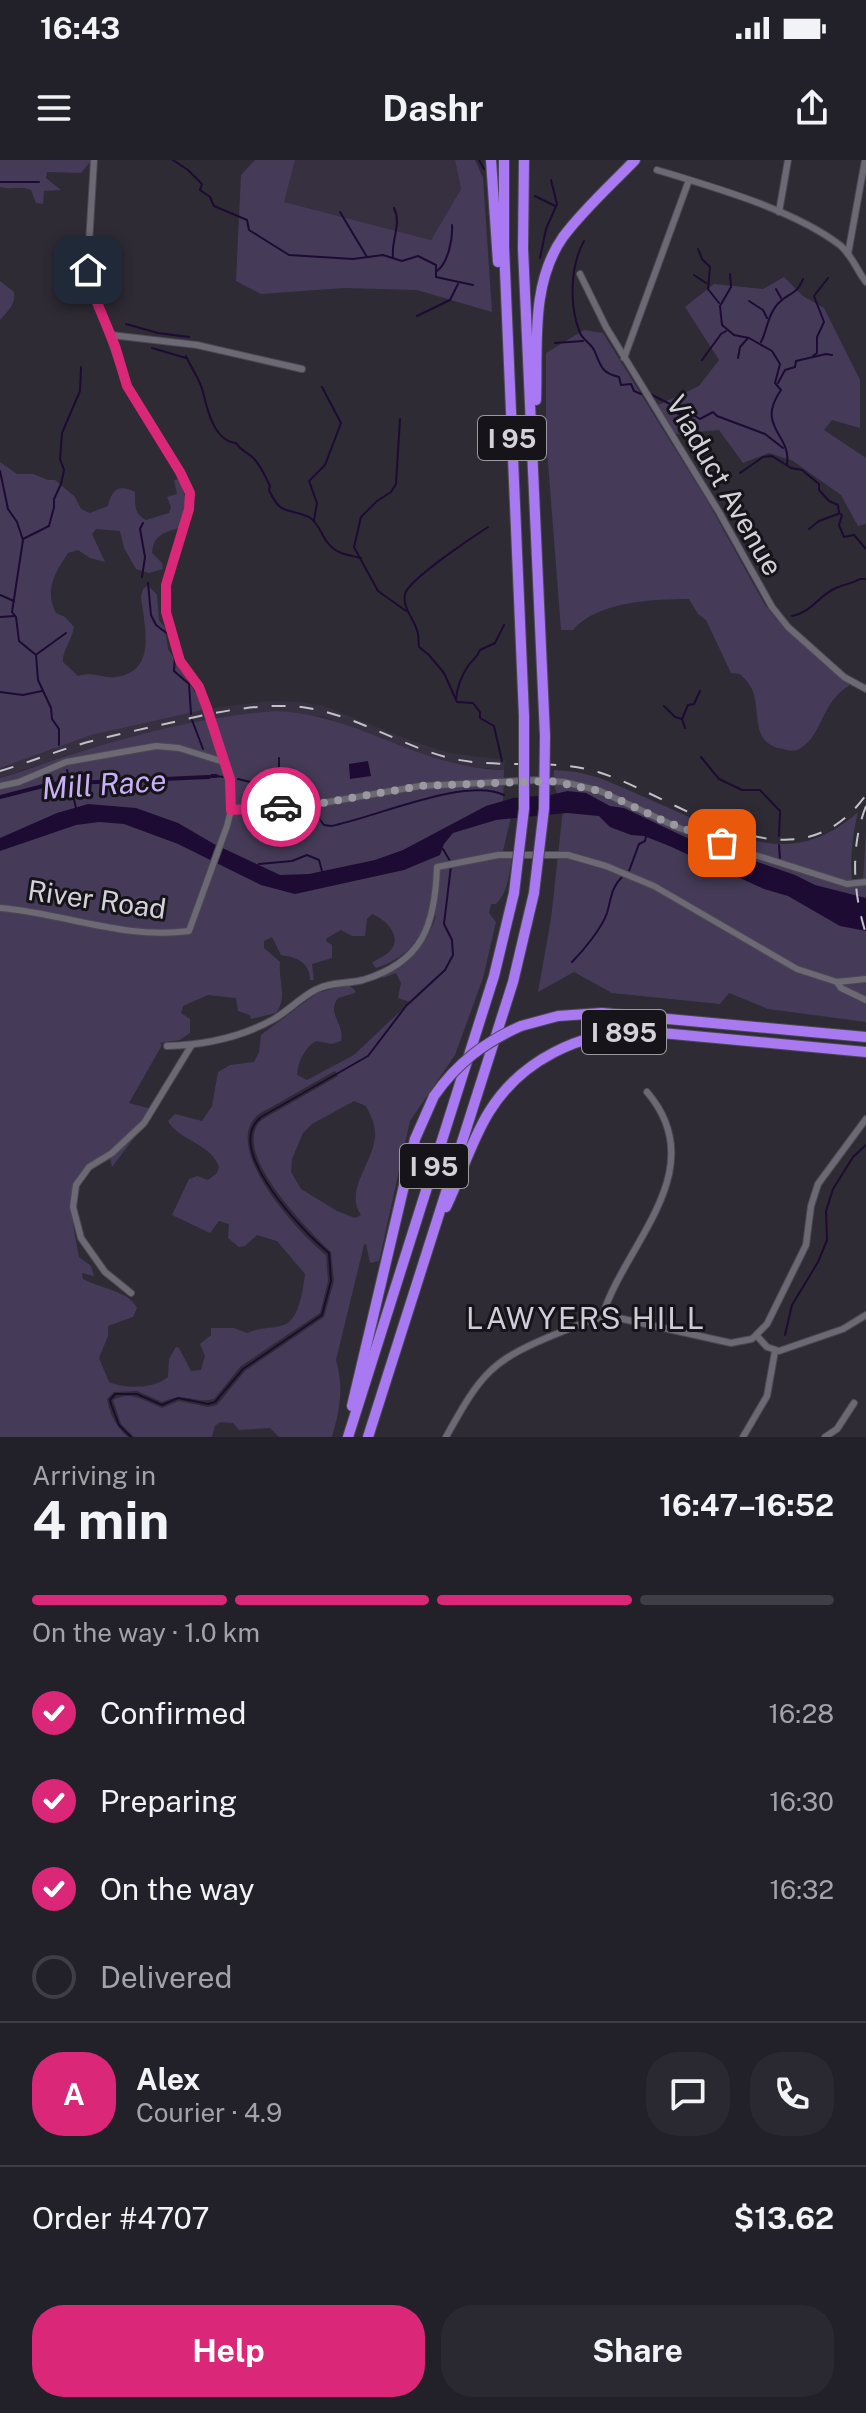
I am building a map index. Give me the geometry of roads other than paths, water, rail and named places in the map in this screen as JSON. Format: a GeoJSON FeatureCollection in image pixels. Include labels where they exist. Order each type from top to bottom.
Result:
{"type":"FeatureCollection","features":[{"type":"Feature","properties":{"kind":"highway"},"geometry":{"type":"LineString","coordinates":[[491,160],[497,253],[508,345]]}},
{"type":"Feature","properties":{"kind":"highway","name":"I 95"},"geometry":{"type":"LineString","coordinates":[[346,1437],[494,976],[514,893],[524,809],[524,716],[504,247],[504,160]]}},
{"type":"Feature","properties":{"kind":"highway","name":"I 95"},"geometry":{"type":"LineString","coordinates":[[368,1437],[513,982],[534,893],[544,809],[545,736],[523,249],[524,160]]}},
{"type":"Feature","properties":{"kind":"highway"},"geometry":{"type":"LineString","coordinates":[[533,475],[538,317],[542,286],[550,260],[562,240],[636,160]]}},
{"type":"Feature","properties":{"kind":"highway","name":"I 895"},"geometry":{"type":"LineString","coordinates":[[346,1437],[415,1139],[434,1096],[455,1069],[474,1053],[521,1026],[558,1016],[602,1013],[866,1037]]}},
{"type":"Feature","properties":{"kind":"highway","name":"I 895"},"geometry":{"type":"LineString","coordinates":[[429,1243],[478,1132],[497,1101],[536,1064],[581,1040],[609,1033],[640,1031],[866,1052]]}},
{"type":"Feature","properties":{"kind":"street"},"geometry":{"type":"LineString","coordinates":[[94,160],[88,270],[127,386],[190,493],[189,509],[166,585],[166,612],[180,661],[199,687],[230,779],[231,810],[311,805],[420,786],[537,780],[564,782],[600,791],[679,828],[755,855],[847,884],[866,882]]}},
{"type":"Feature","properties":{"kind":"street"},"geometry":{"type":"LineString","coordinates":[[779,212],[788,160]]}},
{"type":"Feature","properties":{"kind":"street"},"geometry":{"type":"LineString","coordinates":[[848,254],[865,160]]}},
{"type":"Feature","properties":{"kind":"street"},"geometry":{"type":"LineString","coordinates":[[657,170],[804,223],[848,254],[866,282]]}},
{"type":"Feature","properties":{"kind":"street"},"geometry":{"type":"LineString","coordinates":[[624,358],[689,180]]}},
{"type":"Feature","properties":{"kind":"street","name":"Viaduct Avenue"},"geometry":{"type":"LineString","coordinates":[[580,274],[624,358],[713,502],[772,607],[788,627],[844,677],[866,689]]}},
{"type":"Feature","properties":{"kind":"street"},"geometry":{"type":"LineString","coordinates":[[111,335],[197,345],[302,369]]}},
{"type":"Feature","properties":{"kind":"street"},"geometry":{"type":"LineString","coordinates":[[0,786],[19,782],[66,762],[141,747],[169,746],[224,762]]}},
{"type":"Feature","properties":{"kind":"street","name":"River Road"},"geometry":{"type":"LineString","coordinates":[[0,908],[144,933],[189,931],[231,810]]}},
{"type":"Feature","properties":{"kind":"street"},"geometry":{"type":"LineString","coordinates":[[167,1046],[191,1046],[255,1028],[276,1018],[320,987],[373,976],[408,956],[422,942],[431,922],[437,867],[511,854],[555,853],[590,861],[666,893],[783,963],[837,982],[866,979]]}},
{"type":"Feature","properties":{"kind":"street"},"geometry":{"type":"LineString","coordinates":[[837,982],[841,988],[866,1000]]}},
{"type":"Feature","properties":{"kind":"street"},"geometry":{"type":"LineString","coordinates":[[131,1293],[105,1272],[81,1238],[73,1207],[76,1185],[89,1167],[112,1153],[144,1123],[191,1046]]}},
{"type":"Feature","properties":{"kind":"street"},"geometry":{"type":"LineString","coordinates":[[602,1317],[656,1214],[665,1189],[670,1141],[665,1120],[647,1092]]}},
{"type":"Feature","properties":{"kind":"street"},"geometry":{"type":"LineString","coordinates":[[446,1437],[474,1389],[497,1363],[531,1344],[602,1317],[731,1343],[746,1342],[757,1336],[767,1324],[806,1245],[811,1206],[818,1184],[866,1119]]}},
{"type":"Feature","properties":{"kind":"street"},"geometry":{"type":"LineString","coordinates":[[757,1336],[775,1351],[843,1329],[863,1317],[866,1327]]}},
{"type":"Feature","properties":{"kind":"street"},"geometry":{"type":"LineString","coordinates":[[743,1437],[767,1396],[775,1351]]}},
{"type":"Feature","properties":{"kind":"street"},"geometry":{"type":"LineString","coordinates":[[825,1437],[840,1425],[854,1403]]}},
{"type":"Feature","properties":{"kind":"waterway"},"geometry":{"type":"LineString","coordinates":[[173,160],[202,184],[200,190],[210,197],[214,206],[247,220],[249,230],[289,255],[353,259],[383,255],[402,261],[418,256],[436,265],[436,277],[473,285]]}},
{"type":"Feature","properties":{"kind":"waterway"},"geometry":{"type":"LineString","coordinates":[[479,160],[484,169]]}},
{"type":"Feature","properties":{"kind":"waterway"},"geometry":{"type":"LineString","coordinates":[[540,258],[546,229],[557,204],[551,180]]}},
{"type":"Feature","properties":{"kind":"waterway"},"geometry":{"type":"LineString","coordinates":[[0,182],[39,182]]}},
{"type":"Feature","properties":{"kind":"waterway"},"geometry":{"type":"LineString","coordinates":[[535,196],[555,206]]}},
{"type":"Feature","properties":{"kind":"waterway"},"geometry":{"type":"LineString","coordinates":[[393,257],[397,220],[394,208]]}},
{"type":"Feature","properties":{"kind":"waterway"},"geometry":{"type":"LineString","coordinates":[[340,212],[367,257]]}},
{"type":"Feature","properties":{"kind":"waterway"},"geometry":{"type":"LineString","coordinates":[[437,271],[449,250],[452,225]]}},
{"type":"Feature","properties":{"kind":"waterway"},"geometry":{"type":"LineString","coordinates":[[584,241],[576,262],[573,286],[574,311],[580,333],[594,349],[606,371],[619,377],[621,385],[631,384],[634,391],[641,394]]}},
{"type":"Feature","properties":{"kind":"waterway"},"geometry":{"type":"LineString","coordinates":[[698,249],[710,267],[708,289],[719,303]]}},
{"type":"Feature","properties":{"kind":"waterway"},"geometry":{"type":"LineString","coordinates":[[730,274],[731,287],[720,306],[722,325],[734,335],[749,338],[772,351],[780,364],[775,383],[781,390],[772,413],[773,422],[785,445],[787,464]]}},
{"type":"Feature","properties":{"kind":"waterway"},"geometry":{"type":"LineString","coordinates":[[694,275],[706,283]]}},
{"type":"Feature","properties":{"kind":"waterway"},"geometry":{"type":"LineString","coordinates":[[813,356],[817,353],[817,337],[824,322],[814,296],[828,278]]}},
{"type":"Feature","properties":{"kind":"waterway"},"geometry":{"type":"LineString","coordinates":[[761,342],[773,310],[798,289],[803,279]]}},
{"type":"Feature","properties":{"kind":"waterway"},"geometry":{"type":"LineString","coordinates":[[417,316],[450,300],[458,284]]}},
{"type":"Feature","properties":{"kind":"waterway"},"geometry":{"type":"LineString","coordinates":[[776,289],[781,298]]}},
{"type":"Feature","properties":{"kind":"waterway"},"geometry":{"type":"LineString","coordinates":[[749,301],[763,310],[767,318]]}},
{"type":"Feature","properties":{"kind":"waterway"},"geometry":{"type":"LineString","coordinates":[[126,324],[189,337]]}},
{"type":"Feature","properties":{"kind":"waterway"},"geometry":{"type":"LineString","coordinates":[[702,360],[726,331]]}},
{"type":"Feature","properties":{"kind":"waterway"},"geometry":{"type":"LineString","coordinates":[[738,358],[740,347],[748,338]]}},
{"type":"Feature","properties":{"kind":"waterway"},"geometry":{"type":"LineString","coordinates":[[555,343],[583,341]]}},
{"type":"Feature","properties":{"kind":"waterway"},"geometry":{"type":"LineString","coordinates":[[152,348],[186,358]]}},
{"type":"Feature","properties":{"kind":"waterway"},"geometry":{"type":"LineString","coordinates":[[778,383],[785,370],[795,367],[796,361],[832,355]]}},
{"type":"Feature","properties":{"kind":"waterway"},"geometry":{"type":"LineString","coordinates":[[186,356],[200,383],[209,415],[217,430],[257,462],[277,504],[309,517],[335,550],[361,558]]}},
{"type":"Feature","properties":{"kind":"waterway"},"geometry":{"type":"LineString","coordinates":[[23,539],[49,526],[64,470],[60,459],[62,433],[80,391],[81,367]]}},
{"type":"Feature","properties":{"kind":"waterway"},"geometry":{"type":"LineString","coordinates":[[314,520],[317,503],[309,481],[325,465],[341,423],[322,387]]}},
{"type":"Feature","properties":{"kind":"waterway"},"geometry":{"type":"LineString","coordinates":[[650,394],[670,404],[678,414],[690,413],[700,419],[713,412],[765,434],[783,448]]}},
{"type":"Feature","properties":{"kind":"waterway"},"geometry":{"type":"LineString","coordinates":[[400,419],[396,484],[361,517],[354,547],[378,591],[406,611]]}},
{"type":"Feature","properties":{"kind":"waterway"},"geometry":{"type":"LineString","coordinates":[[740,473],[763,457],[772,456],[791,468],[802,470],[819,484],[819,490],[829,501],[838,505],[842,515],[839,525],[844,537],[854,535],[866,549]]}},
{"type":"Feature","properties":{"kind":"waterway"},"geometry":{"type":"LineString","coordinates":[[0,471],[8,509],[17,522],[23,540],[12,612],[16,617],[19,641],[36,655],[38,680],[51,708],[52,719],[59,729],[59,745]]}},
{"type":"Feature","properties":{"kind":"waterway"},"geometry":{"type":"LineString","coordinates":[[809,529],[819,521],[838,514]]}},
{"type":"Feature","properties":{"kind":"waterway"},"geometry":{"type":"LineString","coordinates":[[142,577],[145,557],[140,529],[143,523]]}},
{"type":"Feature","properties":{"kind":"waterway"},"geometry":{"type":"LineString","coordinates":[[488,527],[417,579],[409,587],[405,599],[417,629],[419,647],[444,673],[457,702],[473,703],[480,712],[480,718],[494,726],[502,761]]}},
{"type":"Feature","properties":{"kind":"waterway"},"geometry":{"type":"LineString","coordinates":[[792,616],[836,588],[866,579]]}},
{"type":"Feature","properties":{"kind":"waterway"},"geometry":{"type":"LineString","coordinates":[[148,583],[151,615],[156,625],[169,635],[175,656],[174,671],[189,684],[191,714]]}},
{"type":"Feature","properties":{"kind":"waterway"},"geometry":{"type":"LineString","coordinates":[[0,595],[14,601]]}},
{"type":"Feature","properties":{"kind":"waterway"},"geometry":{"type":"LineString","coordinates":[[0,617],[15,616]]}},
{"type":"Feature","properties":{"kind":"waterway"},"geometry":{"type":"LineString","coordinates":[[456,699],[468,666],[480,650],[495,643],[504,625]]}},
{"type":"Feature","properties":{"kind":"waterway"},"geometry":{"type":"LineString","coordinates":[[37,654],[66,633]]}},
{"type":"Feature","properties":{"kind":"waterway"},"geometry":{"type":"LineString","coordinates":[[0,692],[23,695],[42,691]]}},
{"type":"Feature","properties":{"kind":"waterway"},"geometry":{"type":"LineString","coordinates":[[682,719],[688,705],[694,704],[700,691]]}},
{"type":"Feature","properties":{"kind":"waterway"},"geometry":{"type":"LineString","coordinates":[[664,706],[675,717],[682,719],[685,728]]}},
{"type":"Feature","properties":{"kind":"waterway"},"geometry":{"type":"LineString","coordinates":[[192,720],[203,749]]}},
{"type":"Feature","properties":{"kind":"waterway"},"geometry":{"type":"LineString","coordinates":[[701,757],[719,779],[742,790],[760,790],[780,811],[779,836]]}},
{"type":"Feature","properties":{"kind":"waterway"},"geometry":{"type":"LineString","coordinates":[[279,758],[279,774]]}},
{"type":"Feature","properties":{"kind":"waterway"},"geometry":{"type":"LineString","coordinates":[[67,770],[76,808]]}},
{"type":"Feature","properties":{"kind":"waterway"},"geometry":{"type":"LineString","coordinates":[[216,776],[224,777]]}},
{"type":"Feature","properties":{"kind":"waterway","name":"Mill Race"},"geometry":{"type":"LineString","coordinates":[[0,797],[51,784],[209,777]]}},
{"type":"Feature","properties":{"kind":"waterway"},"geometry":{"type":"LineString","coordinates":[[238,779],[275,788],[278,780]]}},
{"type":"Feature","properties":{"kind":"waterway"},"geometry":{"type":"LineString","coordinates":[[315,813],[324,825],[331,826],[444,794],[487,791],[504,795]]}},
{"type":"Feature","properties":{"kind":"waterway"},"geometry":{"type":"LineString","coordinates":[[629,871],[639,844],[645,841],[646,836]]}},
{"type":"Feature","properties":{"kind":"waterway"},"geometry":{"type":"LineString","coordinates":[[779,845],[780,860]]}},
{"type":"Feature","properties":{"kind":"waterway"},"geometry":{"type":"LineString","coordinates":[[443,849],[450,861]]}},
{"type":"Feature","properties":{"kind":"waterway"},"geometry":{"type":"LineString","coordinates":[[259,864],[292,861],[307,855],[319,860],[322,871]]}},
{"type":"Feature","properties":{"kind":"waterway"},"geometry":{"type":"LineString","coordinates":[[131,1437],[119,1425],[111,1404],[110,1400],[115,1394],[137,1394],[162,1405],[178,1398],[208,1404],[215,1402],[243,1369],[322,1315],[331,1281],[329,1253],[302,1227],[271,1189],[252,1148],[252,1131],[261,1117],[368,1056],[406,1006],[445,970],[453,955],[452,940],[444,924],[451,866]]}},
{"type":"Feature","properties":{"kind":"waterway"},"geometry":{"type":"LineString","coordinates":[[572,962],[601,925],[613,889],[622,877]]}},
{"type":"Feature","properties":{"kind":"waterway"},"geometry":{"type":"LineString","coordinates":[[785,1335],[792,1305],[818,1262],[827,1240],[826,1211],[833,1189],[853,1157],[866,1145]]}},
{"type":"Feature","properties":{"kind":"railway"},"geometry":{"type":"LineString","coordinates":[[0,771],[80,744],[133,731],[231,710],[288,706],[331,713],[412,746],[454,759],[563,765],[598,772],[736,831],[771,839],[805,838],[837,824],[866,795]]}},
{"type":"Feature","properties":{"kind":"railway"},"geometry":{"type":"LineString","coordinates":[[866,806],[857,838],[855,870],[858,902],[866,934]]}},
{"type":"Feature","properties":{"kind":"district","name":"LAWYERS HILL"},"geometry":{"type":"Point","coordinates":[586,1318]}}]}
